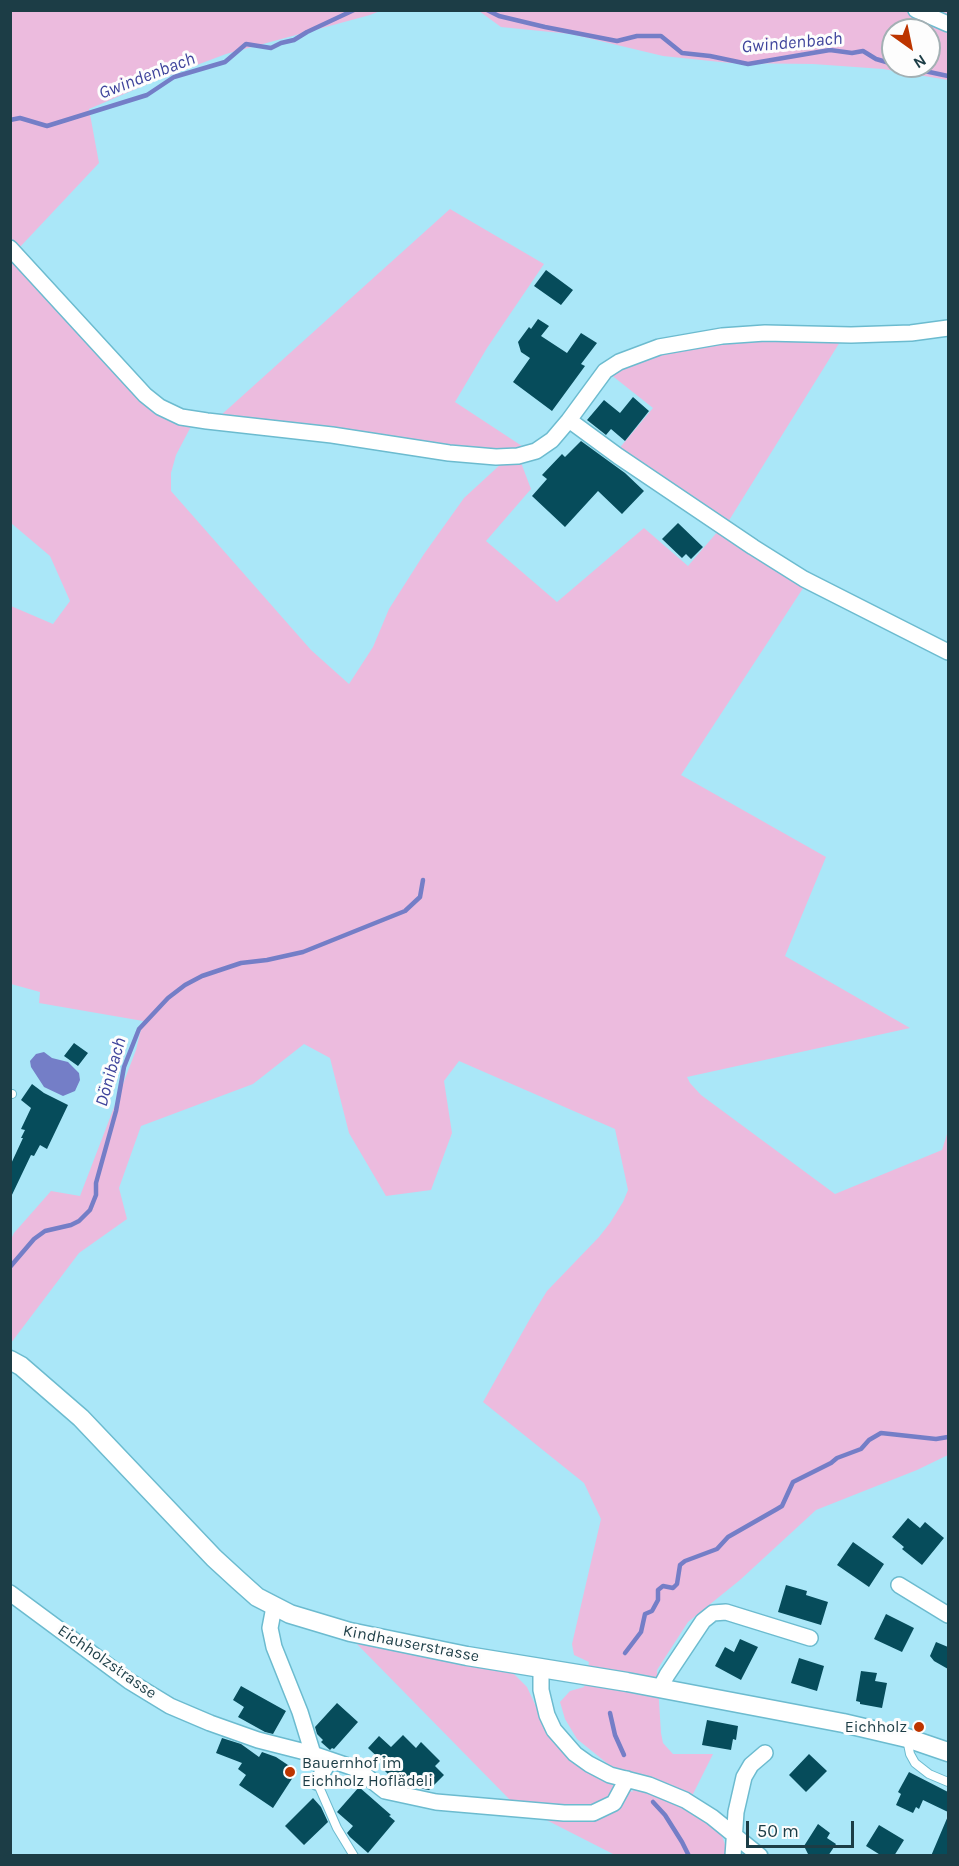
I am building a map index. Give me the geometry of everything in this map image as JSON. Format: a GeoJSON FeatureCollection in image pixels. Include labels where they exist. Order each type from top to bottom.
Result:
{"type":"FeatureCollection","features":[{"type":"Feature","properties":{"kind":"street"},"geometry":{"type":"LineString","coordinates":[[916,10],[948,24]]}},
{"type":"Feature","properties":{"kind":"street"},"geometry":{"type":"LineString","coordinates":[[10,248],[145,395],[160,407],[180,417],[332,435],[449,453],[496,457],[518,456],[536,451],[552,440],[605,371],[627,358],[659,347],[722,336],[765,333],[911,333],[948,328]]}},
{"type":"Feature","properties":{"kind":"street"},"geometry":{"type":"LineString","coordinates":[[569,420],[753,547],[804,579],[948,652]]}},
{"type":"Feature","properties":{"kind":"street","name":"Kindhauserstrasse"},"geometry":{"type":"LineString","coordinates":[[10,1360],[21,1366],[81,1418],[214,1558],[257,1597],[274,1607],[313,1622],[350,1632],[843,1723],[907,1738],[948,1752]]}},
{"type":"Feature","properties":{"kind":"street"},"geometry":{"type":"LineString","coordinates":[[899,1585],[948,1615]]}},
{"type":"Feature","properties":{"kind":"street","name":"Eichholzstrasse"},"geometry":{"type":"LineString","coordinates":[[10,1593],[129,1681],[170,1706],[258,1740],[313,1754],[357,1769],[386,1791],[436,1802],[564,1814],[593,1813],[614,1803],[627,1779]]}},
{"type":"Feature","properties":{"kind":"street"},"geometry":{"type":"LineString","coordinates":[[274,1607],[270,1628],[274,1647],[300,1712],[313,1754]]}},
{"type":"Feature","properties":{"kind":"street"},"geometry":{"type":"LineString","coordinates":[[660,1688],[703,1621],[713,1613],[726,1612],[810,1638]]}},
{"type":"Feature","properties":{"kind":"street"},"geometry":{"type":"LineString","coordinates":[[541,1668],[541,1690],[550,1724],[575,1754],[610,1774],[649,1785],[685,1800],[712,1816],[760,1856]]}},
{"type":"Feature","properties":{"kind":"street"},"geometry":{"type":"LineString","coordinates":[[733,1856],[738,1797],[744,1777],[751,1765],[765,1753]]}},
{"type":"Feature","properties":{"kind":"street"},"geometry":{"type":"LineString","coordinates":[[317,1782],[330,1760]]}},
{"type":"Feature","properties":{"kind":"lane"},"geometry":{"type":"LineString","coordinates":[[907,1738],[910,1754],[915,1763],[929,1774],[948,1782]]}},
{"type":"Feature","properties":{"kind":"lane"},"geometry":{"type":"LineString","coordinates":[[317,1782],[336,1827],[354,1856]]}},
{"type":"Feature","properties":{"kind":"shaded area"},"geometry":{"type":"Polygon","coordinates":[[[11,11],[380,11],[226,54],[89,109],[99,163],[20,247],[148,389],[170,406],[197,415],[176,455],[171,473],[171,491],[311,650],[349,684],[373,647],[389,609],[424,554],[464,498],[502,463],[220,416],[450,209],[544,264],[487,348],[455,402],[528,450],[520,460],[531,489],[486,541],[557,602],[644,528],[688,566],[719,530],[612,457],[653,408],[605,370],[661,343],[848,329],[728,522],[811,576],[681,775],[826,857],[785,956],[910,1028],[687,1077],[701,1095],[835,1194],[942,1150],[948,1131],[948,1455],[917,1470],[816,1510],[740,1580],[688,1622],[657,1670],[663,1743],[673,1754],[713,1754],[687,1806],[721,1833],[727,1855],[615,1855],[513,1803],[353,1640],[511,1671],[527,1687],[550,1737],[570,1760],[596,1777],[633,1792],[629,1781],[577,1739],[565,1719],[560,1702],[570,1691],[584,1687],[589,1662],[574,1655],[572,1644],[601,1519],[584,1483],[483,1402],[547,1291],[599,1237],[623,1202],[628,1190],[615,1129],[459,1061],[444,1081],[452,1133],[431,1190],[386,1196],[349,1133],[330,1058],[304,1044],[253,1084],[141,1126],[119,1188],[127,1219],[79,1253],[11,1343],[11,1239],[51,1191],[80,1196],[136,1050],[143,1021],[39,1003],[40,992],[11,984],[11,606],[53,624],[70,601],[50,556],[11,523],[11,11]]]}},
{"type":"Feature","properties":{"kind":"shaded area"},"geometry":{"type":"Polygon","coordinates":[[[479,11],[948,11],[948,80],[936,78],[941,78],[941,18],[881,18],[881,69],[813,64],[730,63],[663,56],[571,34],[501,27],[479,11]]]}},
{"type":"Feature","properties":{"kind":"water"},"geometry":{"type":"Polygon","coordinates":[[[44,1052],[52,1058],[68,1062],[79,1073],[80,1080],[75,1091],[63,1096],[44,1087],[31,1067],[30,1061],[36,1054],[44,1052]]]}},
{"type":"Feature","properties":{"kind":"building"},"geometry":{"type":"Polygon","coordinates":[[[546,270],[573,290],[561,305],[534,286],[546,270]]]}},
{"type":"Feature","properties":{"kind":"building"},"geometry":{"type":"Polygon","coordinates":[[[538,319],[549,326],[541,336],[567,353],[581,333],[597,343],[581,364],[585,366],[552,411],[513,382],[530,358],[521,352],[518,342],[538,319]]]}},
{"type":"Feature","properties":{"kind":"building"},"geometry":{"type":"Polygon","coordinates":[[[633,397],[649,411],[625,441],[611,429],[606,435],[587,420],[604,400],[620,413],[633,397]]]}},
{"type":"Feature","properties":{"kind":"building"},"geometry":{"type":"Polygon","coordinates":[[[581,441],[625,473],[644,491],[622,514],[598,491],[565,527],[532,496],[547,479],[542,475],[562,454],[565,457],[581,441]]]}},
{"type":"Feature","properties":{"kind":"building"},"geometry":{"type":"Polygon","coordinates":[[[678,523],[703,547],[691,559],[686,554],[682,558],[662,539],[678,523]]]}},
{"type":"Feature","properties":{"kind":"building"},"geometry":{"type":"Polygon","coordinates":[[[74,1043],[88,1053],[78,1066],[64,1056],[74,1043]]]}},
{"type":"Feature","properties":{"kind":"building"},"geometry":{"type":"Polygon","coordinates":[[[32,1084],[68,1105],[47,1149],[40,1145],[34,1156],[31,1155],[10,1199],[10,1166],[23,1138],[21,1138],[25,1130],[21,1129],[31,1108],[21,1100],[32,1084]]]}},
{"type":"Feature","properties":{"kind":"building"},"geometry":{"type":"Polygon","coordinates":[[[908,1518],[920,1528],[925,1522],[944,1538],[922,1565],[902,1549],[904,1547],[892,1537],[908,1518]]]}},
{"type":"Feature","properties":{"kind":"building"},"geometry":{"type":"Polygon","coordinates":[[[853,1542],[884,1564],[869,1587],[837,1565],[853,1542]]]}},
{"type":"Feature","properties":{"kind":"building"},"geometry":{"type":"Polygon","coordinates":[[[786,1585],[807,1591],[806,1595],[828,1602],[821,1625],[778,1612],[786,1585]]]}},
{"type":"Feature","properties":{"kind":"building"},"geometry":{"type":"Polygon","coordinates":[[[886,1614],[914,1628],[902,1652],[874,1639],[886,1614]]]}},
{"type":"Feature","properties":{"kind":"building"},"geometry":{"type":"Polygon","coordinates":[[[740,1639],[758,1647],[741,1680],[715,1666],[725,1647],[734,1652],[740,1639]]]}},
{"type":"Feature","properties":{"kind":"building"},"geometry":{"type":"Polygon","coordinates":[[[936,1642],[948,1647],[948,1669],[930,1656],[936,1642]]]}},
{"type":"Feature","properties":{"kind":"building"},"geometry":{"type":"Polygon","coordinates":[[[799,1658],[824,1666],[817,1691],[791,1683],[799,1658]]]}},
{"type":"Feature","properties":{"kind":"building"},"geometry":{"type":"Polygon","coordinates":[[[861,1671],[877,1673],[875,1681],[887,1683],[882,1708],[860,1704],[856,1701],[861,1671]]]}},
{"type":"Feature","properties":{"kind":"building"},"geometry":{"type":"Polygon","coordinates":[[[241,1686],[286,1711],[273,1734],[238,1717],[244,1707],[233,1700],[241,1686]]]}},
{"type":"Feature","properties":{"kind":"building"},"geometry":{"type":"Polygon","coordinates":[[[337,1703],[358,1722],[334,1749],[330,1750],[321,1742],[323,1740],[317,1734],[315,1727],[337,1703]]]}},
{"type":"Feature","properties":{"kind":"building"},"geometry":{"type":"Polygon","coordinates":[[[707,1720],[738,1726],[736,1740],[733,1739],[731,1750],[702,1745],[707,1720]]]}},
{"type":"Feature","properties":{"kind":"building"},"geometry":{"type":"Polygon","coordinates":[[[403,1735],[416,1748],[421,1742],[440,1761],[435,1766],[444,1775],[429,1790],[398,1784],[382,1768],[385,1764],[368,1748],[379,1736],[391,1747],[403,1735]]]}},
{"type":"Feature","properties":{"kind":"building"},"geometry":{"type":"Polygon","coordinates":[[[222,1738],[241,1744],[259,1757],[262,1752],[276,1757],[297,1771],[273,1808],[239,1785],[246,1775],[238,1769],[242,1763],[216,1753],[222,1738]]]}},
{"type":"Feature","properties":{"kind":"building"},"geometry":{"type":"Polygon","coordinates":[[[809,1754],[827,1771],[806,1792],[789,1775],[809,1754]]]}},
{"type":"Feature","properties":{"kind":"building"},"geometry":{"type":"Polygon","coordinates":[[[909,1772],[948,1792],[948,1812],[923,1800],[919,1809],[916,1807],[913,1813],[896,1805],[901,1794],[898,1792],[909,1772]]]}},
{"type":"Feature","properties":{"kind":"building"},"geometry":{"type":"Polygon","coordinates":[[[359,1787],[395,1821],[368,1853],[350,1837],[347,1833],[353,1826],[337,1812],[359,1787]]]}},
{"type":"Feature","properties":{"kind":"building"},"geometry":{"type":"Polygon","coordinates":[[[313,1798],[321,1807],[328,1822],[304,1845],[285,1826],[313,1798]]]}},
{"type":"Feature","properties":{"kind":"building"},"geometry":{"type":"Polygon","coordinates":[[[948,1816],[948,1856],[931,1856],[948,1816]]]}},
{"type":"Feature","properties":{"kind":"building"},"geometry":{"type":"Polygon","coordinates":[[[818,1824],[830,1833],[827,1838],[836,1844],[828,1856],[809,1856],[804,1846],[818,1824]]]}},
{"type":"Feature","properties":{"kind":"building"},"geometry":{"type":"Polygon","coordinates":[[[879,1825],[904,1840],[894,1856],[882,1856],[866,1846],[879,1825]]]}},
{"type":"Feature","properties":{"kind":"waterway","name":"Gwindenbach"},"geometry":{"type":"LineString","coordinates":[[10,120],[20,118],[47,126],[147,95],[174,77],[225,62],[246,44],[271,48],[294,40],[354,10]]}},
{"type":"Feature","properties":{"kind":"waterway","name":"Gwindenbach"},"geometry":{"type":"LineString","coordinates":[[487,10],[499,16],[545,27],[617,41],[637,36],[661,36],[682,53],[748,64],[830,50],[852,53],[863,51],[881,60]]}},
{"type":"Feature","properties":{"kind":"waterway","name":"Gwindenbach"},"geometry":{"type":"LineString","coordinates":[[941,75],[948,76]]}},
{"type":"Feature","properties":{"kind":"waterway","name":"Dönibach"},"geometry":{"type":"LineString","coordinates":[[10,1267],[34,1239],[45,1231],[71,1225],[79,1221],[90,1210],[96,1195],[96,1183],[116,1111],[124,1067],[139,1029],[168,998],[202,976],[241,963],[303,952],[405,911],[420,897],[423,880]]}},
{"type":"Feature","properties":{"kind":"waterway"},"geometry":{"type":"LineString","coordinates":[[625,1653],[641,1632],[645,1614],[652,1611],[658,1600],[658,1590],[663,1586],[673,1588],[677,1584],[680,1565],[717,1549],[728,1537],[782,1506],[793,1482],[837,1458],[861,1449],[869,1440],[881,1433],[936,1439],[948,1437]]}},
{"type":"Feature","properties":{"kind":"waterway"},"geometry":{"type":"LineString","coordinates":[[610,1713],[615,1735],[624,1755]]}},
{"type":"Feature","properties":{"kind":"waterway"},"geometry":{"type":"LineString","coordinates":[[653,1802],[665,1815],[689,1856]]}},
{"type":"Feature","properties":{"kind":"place","name":"Eichholz"},"geometry":{"type":"Point","coordinates":[919,1727]}},
{"type":"Feature","properties":{"kind":"place","name":"Bauernhof im Eichholz Hoflädeli"},"geometry":{"type":"Point","coordinates":[290,1772]}}]}
